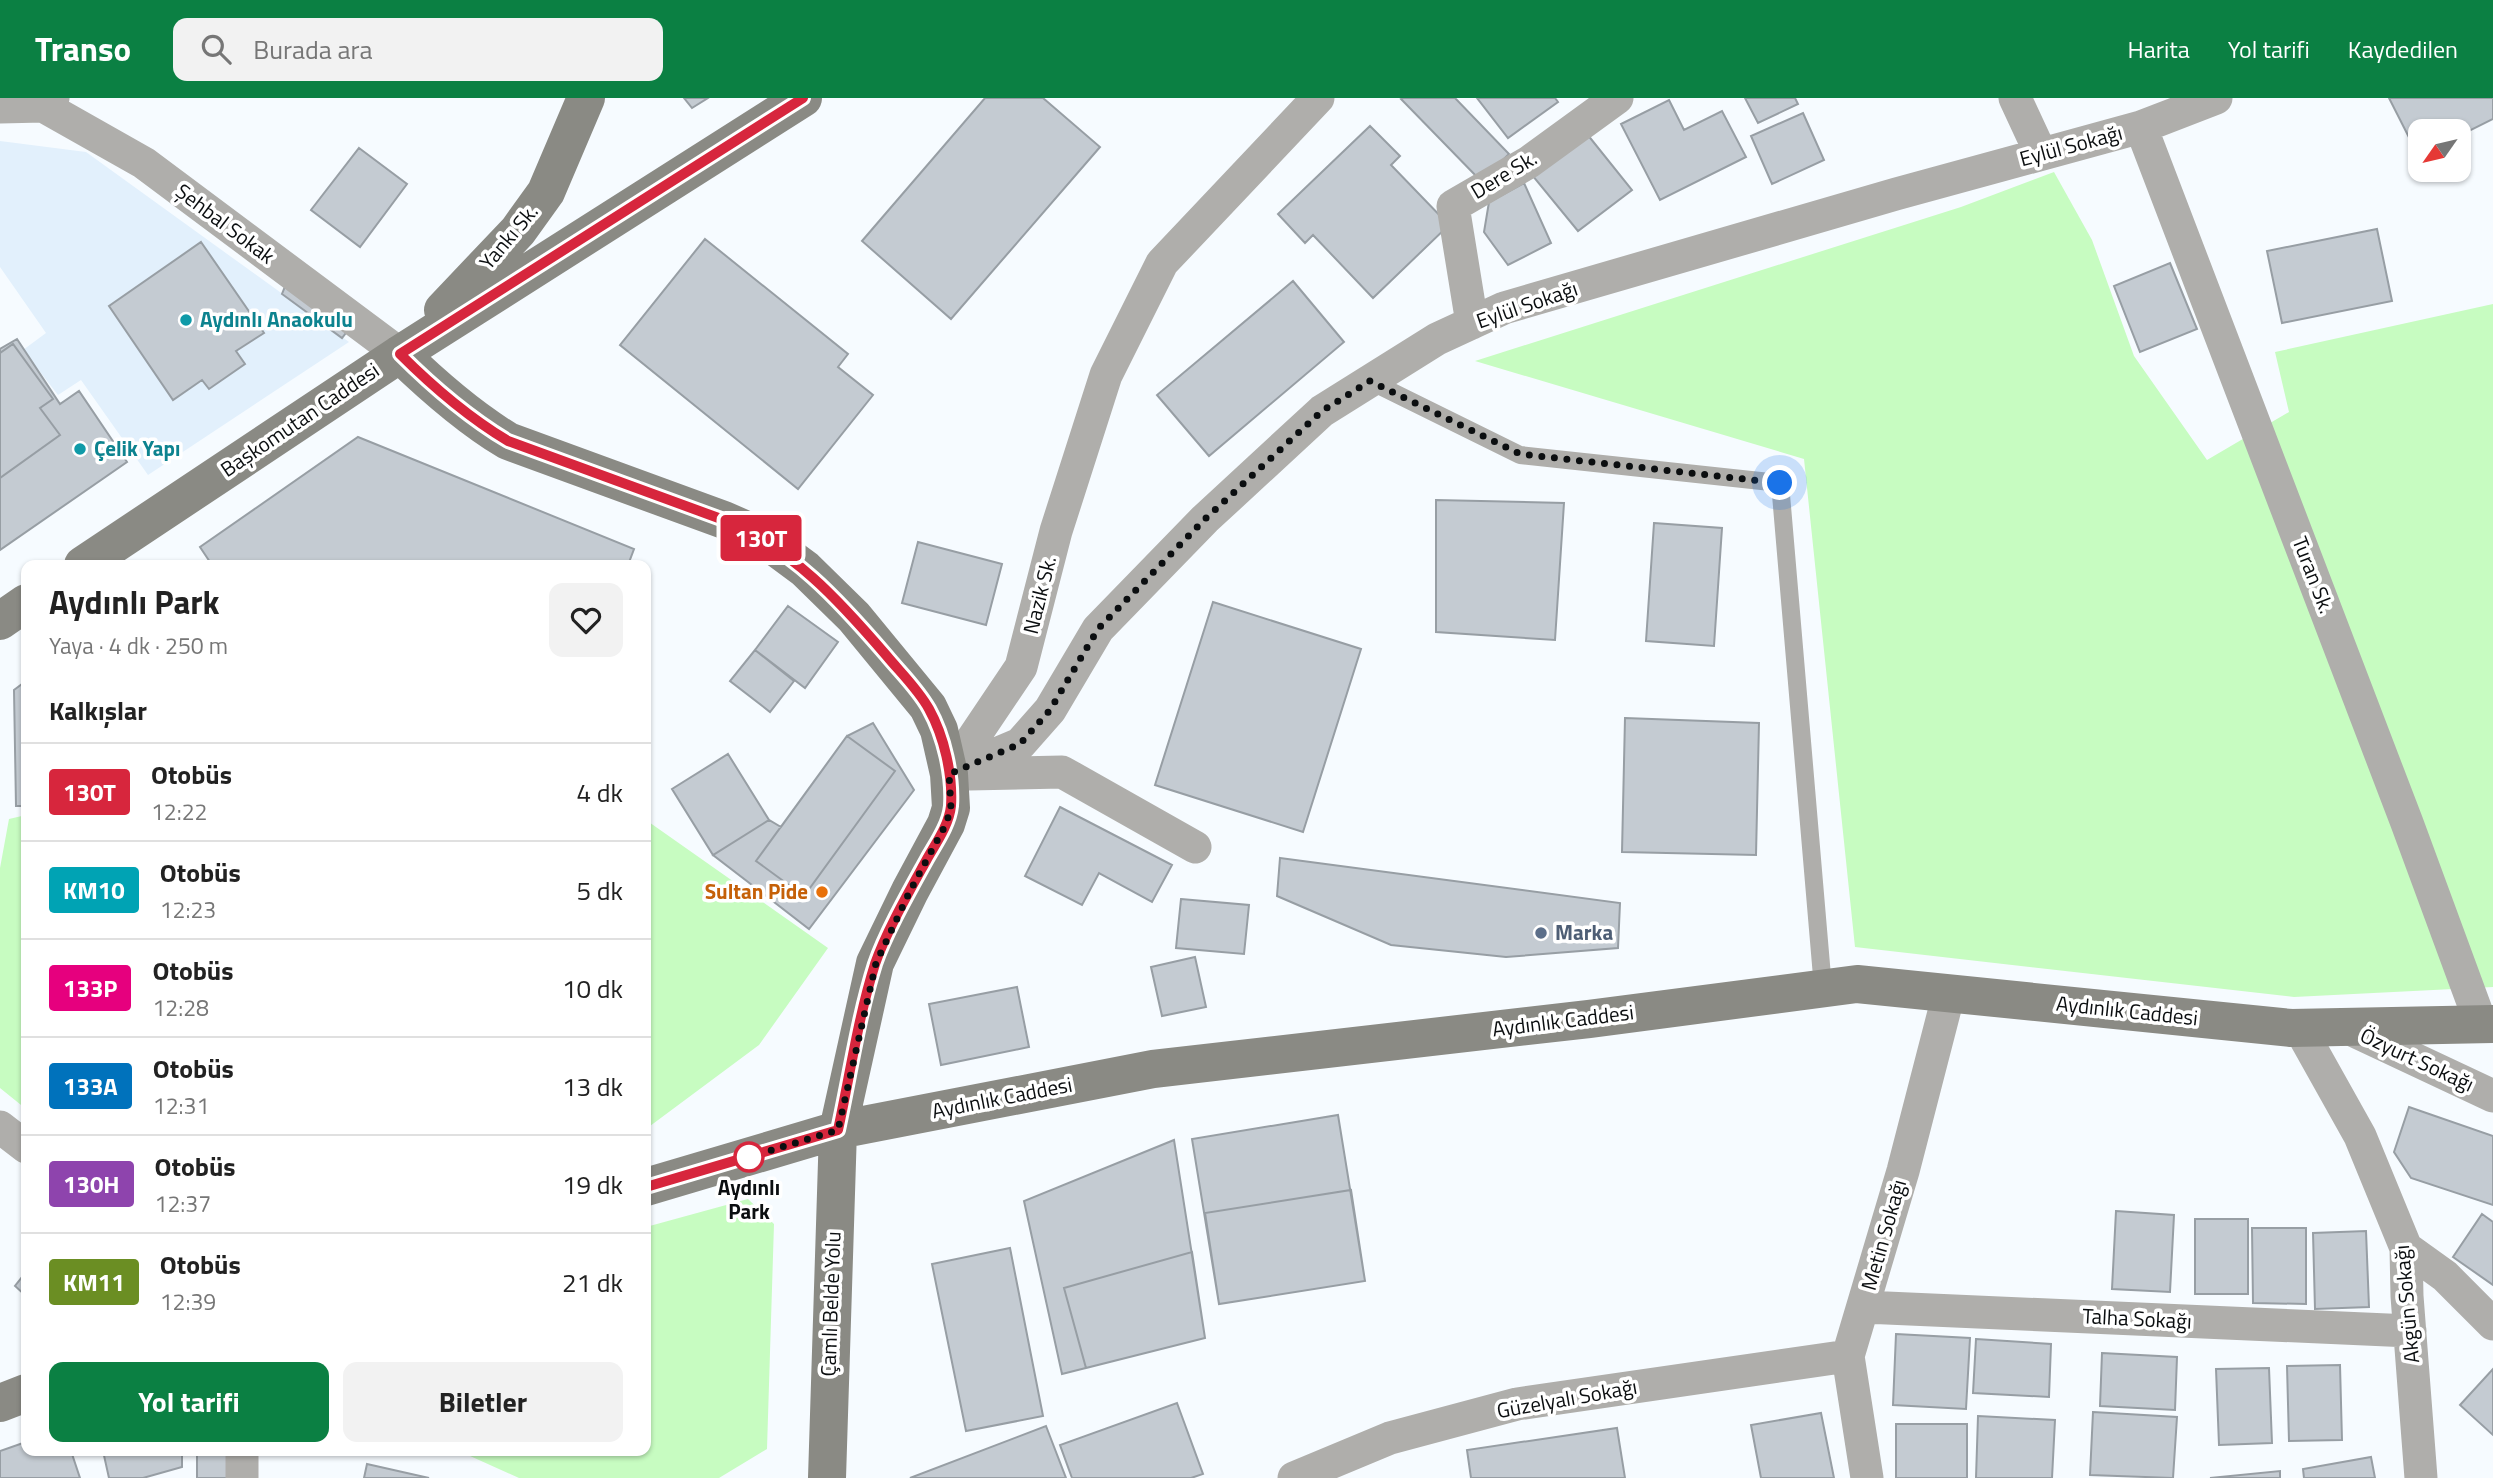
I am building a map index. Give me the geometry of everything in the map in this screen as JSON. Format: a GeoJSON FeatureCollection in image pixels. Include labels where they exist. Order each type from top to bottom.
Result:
{"type":"FeatureCollection","features":[{"type":"Feature","properties":{"kind":"street","name":"Yankı Sk."},"geometry":{"type":"LineString","coordinates":[[400,354],[518,231],[546,192],[586,98]]}},
{"type":"Feature","properties":{"kind":"street","name":"Başkomutan Caddesi"},"geometry":{"type":"LineString","coordinates":[[91,560],[400,354],[803,98]]}},
{"type":"Feature","properties":{"kind":"street","name":"Nazik Sk."},"geometry":{"type":"LineString","coordinates":[[949,774],[1021,667],[1056,531],[1106,374],[1162,263],[1318,98]]}},
{"type":"Feature","properties":{"kind":"street","name":"Dere Sk."},"geometry":{"type":"LineString","coordinates":[[1472,323],[1453,206],[1529,162],[1617,98]]}},
{"type":"Feature","properties":{"kind":"street"},"geometry":{"type":"LineString","coordinates":[[2015,98],[2042,154]]}},
{"type":"Feature","properties":{"kind":"street","name":"Eylül Sokağı"},"geometry":{"type":"LineString","coordinates":[[949,774],[1020,744],[1050,710],[1098,629],[1205,519],[1322,411],[1437,339],[1504,308],[2141,127],[2216,98]]}},
{"type":"Feature","properties":{"kind":"street","name":"Şehbal Sokak"},"geometry":{"type":"LineString","coordinates":[[48,102],[144,163],[400,354]]}},
{"type":"Feature","properties":{"kind":"street"},"geometry":{"type":"LineString","coordinates":[[0,107],[48,102]]}},
{"type":"Feature","properties":{"kind":"street","name":"Turan Sk."},"geometry":{"type":"LineString","coordinates":[[2141,127],[2407,823],[2487,1024]]}},
{"type":"Feature","properties":{"kind":"street"},"geometry":{"type":"LineString","coordinates":[[400,354],[483,426],[508,441],[751,532],[805,569],[854,617],[928,707],[939,730],[949,774],[951,808],[946,824],[876,963],[838,1130]]}},
{"type":"Feature","properties":{"kind":"street"},"geometry":{"type":"LineString","coordinates":[[0,621],[21,606]]}},
{"type":"Feature","properties":{"kind":"street"},"geometry":{"type":"LineString","coordinates":[[949,774],[1062,772],[1195,847]]}},
{"type":"Feature","properties":{"kind":"street","name":"Aydınlık Caddesi"},"geometry":{"type":"LineString","coordinates":[[651,1186],[838,1130],[1153,1069],[1535,1025],[1857,984],[2298,1027],[2487,1024]]}},
{"type":"Feature","properties":{"kind":"street","name":"Metin Sokağı"},"geometry":{"type":"LineString","coordinates":[[1867,1478],[1848,1356],[1903,1171],[1948,993]]}},
{"type":"Feature","properties":{"kind":"street","name":"Özyurt Sokağı"},"geometry":{"type":"LineString","coordinates":[[2341,1025],[2493,1096]]}},
{"type":"Feature","properties":{"kind":"street","name":"Akgün Sokağı"},"geometry":{"type":"LineString","coordinates":[[2298,1027],[2360,1136],[2406,1248],[2421,1478]]}},
{"type":"Feature","properties":{"kind":"street"},"geometry":{"type":"LineString","coordinates":[[0,1127],[21,1143]]}},
{"type":"Feature","properties":{"kind":"street","name":"Çamlı Belde Yolu"},"geometry":{"type":"LineString","coordinates":[[827,1478],[838,1130]]}},
{"type":"Feature","properties":{"kind":"street"},"geometry":{"type":"LineString","coordinates":[[2406,1248],[2445,1276],[2493,1324]]}},
{"type":"Feature","properties":{"kind":"street","name":"Talha Sokağı"},"geometry":{"type":"LineString","coordinates":[[1864,1307],[2410,1331]]}},
{"type":"Feature","properties":{"kind":"street","name":"Güzelyalı Sokağı"},"geometry":{"type":"LineString","coordinates":[[1294,1478],[1390,1438],[1517,1404],[1848,1356]]}},
{"type":"Feature","properties":{"kind":"street"},"geometry":{"type":"LineString","coordinates":[[0,1403],[21,1395]]}},
{"type":"Feature","properties":{"kind":"street"},"geometry":{"type":"LineString","coordinates":[[242,1456],[242,1478]]}},
{"type":"Feature","properties":{"kind":"lane"},"geometry":{"type":"LineString","coordinates":[[1370,381],[1520,454],[1780,483],[1823,988]]}},
{"type":"Feature","properties":{"kind":"shaded area"},"geometry":{"type":"Polygon","coordinates":[[[0,141],[86,152],[349,342],[148,475],[81,380],[58,395],[23,350],[46,333],[0,267],[0,141]]]}},
{"type":"Feature","properties":{"kind":"green space"},"geometry":{"type":"Polygon","coordinates":[[[2054,172],[2092,240],[2134,356],[2207,460],[2289,412],[2275,352],[2493,304],[2493,987],[2294,997],[1855,947],[1804,459],[1475,361],[1961,207],[2054,172]]]}},
{"type":"Feature","properties":{"kind":"green space"},"geometry":{"type":"Polygon","coordinates":[[[21,816],[21,1105],[0,1088],[0,868],[9,819],[21,816]]]}},
{"type":"Feature","properties":{"kind":"green space"},"geometry":{"type":"Polygon","coordinates":[[[651,824],[828,948],[759,1045],[651,1125],[651,824]]]}},
{"type":"Feature","properties":{"kind":"green space"},"geometry":{"type":"Polygon","coordinates":[[[748,1199],[774,1224],[767,1449],[719,1478],[519,1478],[470,1456],[651,1456],[651,1226],[748,1199]]]}},
{"type":"Feature","properties":{"kind":"building"},"geometry":{"type":"Polygon","coordinates":[[[684,98],[708,98],[692,108],[684,98]]]}},
{"type":"Feature","properties":{"kind":"building"},"geometry":{"type":"Polygon","coordinates":[[[985,98],[1043,98],[1100,147],[951,319],[862,241],[985,98]]]}},
{"type":"Feature","properties":{"kind":"building"},"geometry":{"type":"Polygon","coordinates":[[[1455,98],[1509,154],[1481,181],[1401,99],[1455,98]]]}},
{"type":"Feature","properties":{"kind":"building"},"geometry":{"type":"Polygon","coordinates":[[[1477,98],[1555,98],[1558,102],[1508,138],[1477,98]]]}},
{"type":"Feature","properties":{"kind":"building"},"geometry":{"type":"Polygon","coordinates":[[[1745,98],[1795,98],[1798,104],[1758,123],[1745,98]]]}},
{"type":"Feature","properties":{"kind":"building"},"geometry":{"type":"Polygon","coordinates":[[[2389,98],[2493,98],[2493,119],[2471,130],[2471,119],[2408,119],[2408,135],[2389,98]]]}},
{"type":"Feature","properties":{"kind":"building"},"geometry":{"type":"Polygon","coordinates":[[[1669,100],[1684,130],[1722,111],[1746,157],[1660,200],[1621,124],[1669,100]]]}},
{"type":"Feature","properties":{"kind":"building"},"geometry":{"type":"Polygon","coordinates":[[[1803,113],[1824,160],[1772,184],[1751,136],[1803,113]]]}},
{"type":"Feature","properties":{"kind":"building"},"geometry":{"type":"Polygon","coordinates":[[[1370,126],[1400,156],[1391,165],[1449,225],[1373,298],[1313,235],[1305,243],[1278,214],[1370,126]]]}},
{"type":"Feature","properties":{"kind":"building"},"geometry":{"type":"Polygon","coordinates":[[[1587,134],[1632,190],[1578,231],[1532,175],[1587,134]]]}},
{"type":"Feature","properties":{"kind":"building"},"geometry":{"type":"Polygon","coordinates":[[[359,148],[407,184],[360,247],[311,210],[359,148]]]}},
{"type":"Feature","properties":{"kind":"building"},"geometry":{"type":"Polygon","coordinates":[[[1524,183],[1551,243],[1508,265],[1484,232],[1489,202],[1524,183]]]}},
{"type":"Feature","properties":{"kind":"building"},"geometry":{"type":"Polygon","coordinates":[[[2377,229],[2392,301],[2282,323],[2267,251],[2377,229]]]}},
{"type":"Feature","properties":{"kind":"building"},"geometry":{"type":"Polygon","coordinates":[[[705,239],[848,354],[838,367],[873,395],[798,489],[620,345],[705,239]]]}},
{"type":"Feature","properties":{"kind":"building","name":"Aydınlı Anaokulu"},"geometry":{"type":"Polygon","coordinates":[[[201,242],[264,333],[236,351],[245,364],[209,389],[202,380],[173,400],[109,306],[201,242]]]}},
{"type":"Feature","properties":{"kind":"building"},"geometry":{"type":"Polygon","coordinates":[[[2170,263],[2197,329],[2140,352],[2114,286],[2170,263]]]}},
{"type":"Feature","properties":{"kind":"building"},"geometry":{"type":"Polygon","coordinates":[[[288,279],[352,325],[342,338],[282,294],[288,279]]]}},
{"type":"Feature","properties":{"kind":"building"},"geometry":{"type":"Polygon","coordinates":[[[1293,281],[1344,342],[1209,456],[1157,395],[1293,281]]]}},
{"type":"Feature","properties":{"kind":"building","name":"Çelik Yapı"},"geometry":{"type":"Polygon","coordinates":[[[17,339],[60,404],[79,391],[127,462],[0,550],[0,478],[60,435],[40,408],[53,399],[13,344],[0,353],[0,349],[17,339]]]}},
{"type":"Feature","properties":{"kind":"building"},"geometry":{"type":"Polygon","coordinates":[[[13,344],[53,399],[40,408],[60,435],[0,478],[0,353],[13,344]]]}},
{"type":"Feature","properties":{"kind":"building"},"geometry":{"type":"Polygon","coordinates":[[[358,437],[634,549],[630,560],[209,560],[200,547],[358,437]]]}},
{"type":"Feature","properties":{"kind":"building"},"geometry":{"type":"Polygon","coordinates":[[[1436,500],[1564,503],[1555,640],[1436,632],[1436,500]]]}},
{"type":"Feature","properties":{"kind":"building"},"geometry":{"type":"Polygon","coordinates":[[[1654,523],[1722,528],[1714,646],[1646,641],[1654,523]]]}},
{"type":"Feature","properties":{"kind":"building"},"geometry":{"type":"Polygon","coordinates":[[[918,542],[1002,564],[986,625],[902,603],[918,542]]]}},
{"type":"Feature","properties":{"kind":"building"},"geometry":{"type":"Polygon","coordinates":[[[1213,602],[1361,649],[1303,832],[1155,785],[1213,602]]]}},
{"type":"Feature","properties":{"kind":"building"},"geometry":{"type":"Polygon","coordinates":[[[788,606],[838,642],[805,688],[755,650],[788,606]]]}},
{"type":"Feature","properties":{"kind":"building"},"geometry":{"type":"Polygon","coordinates":[[[755,650],[794,681],[770,712],[730,681],[755,650]]]}},
{"type":"Feature","properties":{"kind":"building"},"geometry":{"type":"Polygon","coordinates":[[[21,685],[21,806],[16,806],[14,690],[21,685]]]}},
{"type":"Feature","properties":{"kind":"building"},"geometry":{"type":"Polygon","coordinates":[[[1625,718],[1759,723],[1756,855],[1622,852],[1625,718]]]}},
{"type":"Feature","properties":{"kind":"building"},"geometry":{"type":"Polygon","coordinates":[[[873,723],[914,790],[809,929],[713,855],[769,820],[781,827],[847,736],[873,723]]]}},
{"type":"Feature","properties":{"kind":"building"},"geometry":{"type":"Polygon","coordinates":[[[847,736],[895,771],[804,896],[756,861],[847,736]]]}},
{"type":"Feature","properties":{"kind":"building"},"geometry":{"type":"Polygon","coordinates":[[[728,754],[769,820],[713,855],[672,789],[728,754]]]}},
{"type":"Feature","properties":{"kind":"building"},"geometry":{"type":"Polygon","coordinates":[[[1060,807],[1172,865],[1152,902],[1099,873],[1082,905],[1025,876],[1060,807]]]}},
{"type":"Feature","properties":{"kind":"building"},"geometry":{"type":"Polygon","coordinates":[[[1280,858],[1620,903],[1618,948],[1506,957],[1391,945],[1277,896],[1280,858]]]}},
{"type":"Feature","properties":{"kind":"building"},"geometry":{"type":"Polygon","coordinates":[[[1181,899],[1249,905],[1244,954],[1176,948],[1181,899]]]}},
{"type":"Feature","properties":{"kind":"building"},"geometry":{"type":"Polygon","coordinates":[[[1195,957],[1206,1007],[1162,1016],[1151,967],[1195,957]]]}},
{"type":"Feature","properties":{"kind":"building"},"geometry":{"type":"Polygon","coordinates":[[[1017,987],[1029,1047],[941,1065],[929,1004],[1017,987]]]}},
{"type":"Feature","properties":{"kind":"building"},"geometry":{"type":"Polygon","coordinates":[[[2409,1107],[2493,1136],[2493,1205],[2411,1178],[2394,1152],[2409,1107]]]}},
{"type":"Feature","properties":{"kind":"building"},"geometry":{"type":"Polygon","coordinates":[[[1338,1115],[1365,1281],[1219,1304],[1192,1139],[1338,1115]]]}},
{"type":"Feature","properties":{"kind":"building"},"geometry":{"type":"Polygon","coordinates":[[[1174,1140],[1205,1338],[1062,1374],[1024,1201],[1174,1140]]]}},
{"type":"Feature","properties":{"kind":"building"},"geometry":{"type":"Polygon","coordinates":[[[1351,1190],[1365,1281],[1219,1304],[1205,1213],[1351,1190]]]}},
{"type":"Feature","properties":{"kind":"building"},"geometry":{"type":"Polygon","coordinates":[[[2116,1211],[2174,1215],[2170,1292],[2112,1289],[2116,1211]]]}},
{"type":"Feature","properties":{"kind":"building"},"geometry":{"type":"Polygon","coordinates":[[[2482,1214],[2493,1222],[2493,1285],[2453,1257],[2482,1214]]]}},
{"type":"Feature","properties":{"kind":"building"},"geometry":{"type":"Polygon","coordinates":[[[2195,1219],[2248,1219],[2248,1294],[2195,1294],[2195,1219]]]}},
{"type":"Feature","properties":{"kind":"building"},"geometry":{"type":"Polygon","coordinates":[[[2252,1228],[2306,1228],[2306,1304],[2253,1303],[2252,1228]]]}},
{"type":"Feature","properties":{"kind":"building"},"geometry":{"type":"Polygon","coordinates":[[[2366,1231],[2369,1307],[2315,1309],[2313,1233],[2366,1231]]]}},
{"type":"Feature","properties":{"kind":"building"},"geometry":{"type":"Polygon","coordinates":[[[1010,1248],[1043,1416],[966,1431],[932,1264],[1010,1248]]]}},
{"type":"Feature","properties":{"kind":"building"},"geometry":{"type":"Polygon","coordinates":[[[1192,1252],[1205,1338],[1086,1368],[1064,1288],[1192,1252]]]}},
{"type":"Feature","properties":{"kind":"building"},"geometry":{"type":"Polygon","coordinates":[[[21,1278],[21,1291],[15,1286],[21,1278]]]}},
{"type":"Feature","properties":{"kind":"building"},"geometry":{"type":"Polygon","coordinates":[[[1896,1334],[1970,1338],[1966,1409],[1893,1405],[1896,1334]]]}},
{"type":"Feature","properties":{"kind":"building"},"geometry":{"type":"Polygon","coordinates":[[[1976,1339],[2051,1344],[2049,1397],[1973,1393],[1976,1339]]]}},
{"type":"Feature","properties":{"kind":"building"},"geometry":{"type":"Polygon","coordinates":[[[2102,1353],[2177,1357],[2175,1410],[2100,1406],[2102,1353]]]}},
{"type":"Feature","properties":{"kind":"building"},"geometry":{"type":"Polygon","coordinates":[[[2340,1365],[2342,1440],[2289,1441],[2287,1366],[2340,1365]]]}},
{"type":"Feature","properties":{"kind":"building"},"geometry":{"type":"Polygon","coordinates":[[[2269,1368],[2272,1443],[2219,1445],[2216,1369],[2269,1368]]]}},
{"type":"Feature","properties":{"kind":"building"},"geometry":{"type":"Polygon","coordinates":[[[2493,1369],[2493,1435],[2460,1405],[2493,1369]]]}},
{"type":"Feature","properties":{"kind":"building"},"geometry":{"type":"Polygon","coordinates":[[[1177,1403],[1203,1474],[1191,1478],[1072,1478],[1060,1445],[1177,1403]]]}},
{"type":"Feature","properties":{"kind":"building"},"geometry":{"type":"Polygon","coordinates":[[[2093,1412],[2177,1417],[2173,1478],[2090,1475],[2093,1412]]]}},
{"type":"Feature","properties":{"kind":"building"},"geometry":{"type":"Polygon","coordinates":[[[1821,1413],[1834,1478],[1761,1478],[1751,1425],[1821,1413]]]}},
{"type":"Feature","properties":{"kind":"building"},"geometry":{"type":"Polygon","coordinates":[[[1978,1416],[2055,1420],[2052,1478],[1976,1478],[1978,1416]]]}},
{"type":"Feature","properties":{"kind":"building"},"geometry":{"type":"Polygon","coordinates":[[[1896,1424],[1967,1424],[1967,1478],[1896,1478],[1896,1424]]]}},
{"type":"Feature","properties":{"kind":"building"},"geometry":{"type":"Polygon","coordinates":[[[1046,1426],[1066,1478],[910,1478],[1046,1426]]]}},
{"type":"Feature","properties":{"kind":"building"},"geometry":{"type":"Polygon","coordinates":[[[1617,1428],[1625,1478],[1471,1478],[1467,1450],[1617,1428]]]}},
{"type":"Feature","properties":{"kind":"building"},"geometry":{"type":"Polygon","coordinates":[[[21,1444],[21,1456],[73,1456],[80,1478],[0,1478],[0,1451],[21,1444]]]}},
{"type":"Feature","properties":{"kind":"building"},"geometry":{"type":"Polygon","coordinates":[[[104,1456],[182,1456],[182,1467],[143,1478],[109,1478],[104,1456]]]}},
{"type":"Feature","properties":{"kind":"building"},"geometry":{"type":"Polygon","coordinates":[[[197,1456],[230,1456],[229,1478],[197,1478],[197,1456]]]}},
{"type":"Feature","properties":{"kind":"building"},"geometry":{"type":"Polygon","coordinates":[[[2371,1457],[2375,1478],[2304,1478],[2303,1469],[2371,1457]]]}},
{"type":"Feature","properties":{"kind":"building"},"geometry":{"type":"Polygon","coordinates":[[[367,1464],[429,1478],[364,1478],[367,1464]]]}},
{"type":"Feature","properties":{"kind":"building"},"geometry":{"type":"Polygon","coordinates":[[[2280,1471],[2280,1478],[2210,1478],[2280,1471]]]}},
{"type":"Feature","properties":{"kind":"bus line","name":"130T"},"geometry":{"type":"LineString","coordinates":[[651,1186],[838,1130],[876,963],[946,824],[951,808],[949,774],[939,730],[928,707],[911,684],[854,617],[805,569],[778,549],[751,532],[724,520],[508,441],[483,426],[442,393],[400,354],[803,98]]}},
{"type":"Feature","properties":{"kind":"place","name":"Aydınlı Anaokulu"},"geometry":{"type":"Point","coordinates":[186,320]}},
{"type":"Feature","properties":{"kind":"place","name":"Çelik Yapı"},"geometry":{"type":"Point","coordinates":[80,449]}},
{"type":"Feature","properties":{"kind":"place","name":"Sultan Pide"},"geometry":{"type":"Point","coordinates":[822,892]}},
{"type":"Feature","properties":{"kind":"place","name":"Marka"},"geometry":{"type":"Point","coordinates":[1541,933]}},
{"type":"Feature","properties":{"kind":"place","name":"Aydınlı Park"},"geometry":{"type":"Point","coordinates":[749,1157]}},
{"type":"Feature","properties":{"kind":"route"},"geometry":{"type":"LineString","coordinates":[[749,1157],[742,1159],[838,1130],[876,963],[946,824],[951,808],[949,774],[1020,744],[1050,710],[1098,629],[1205,519],[1322,411],[1370,381],[1520,454],[1780,483]]}}]}
